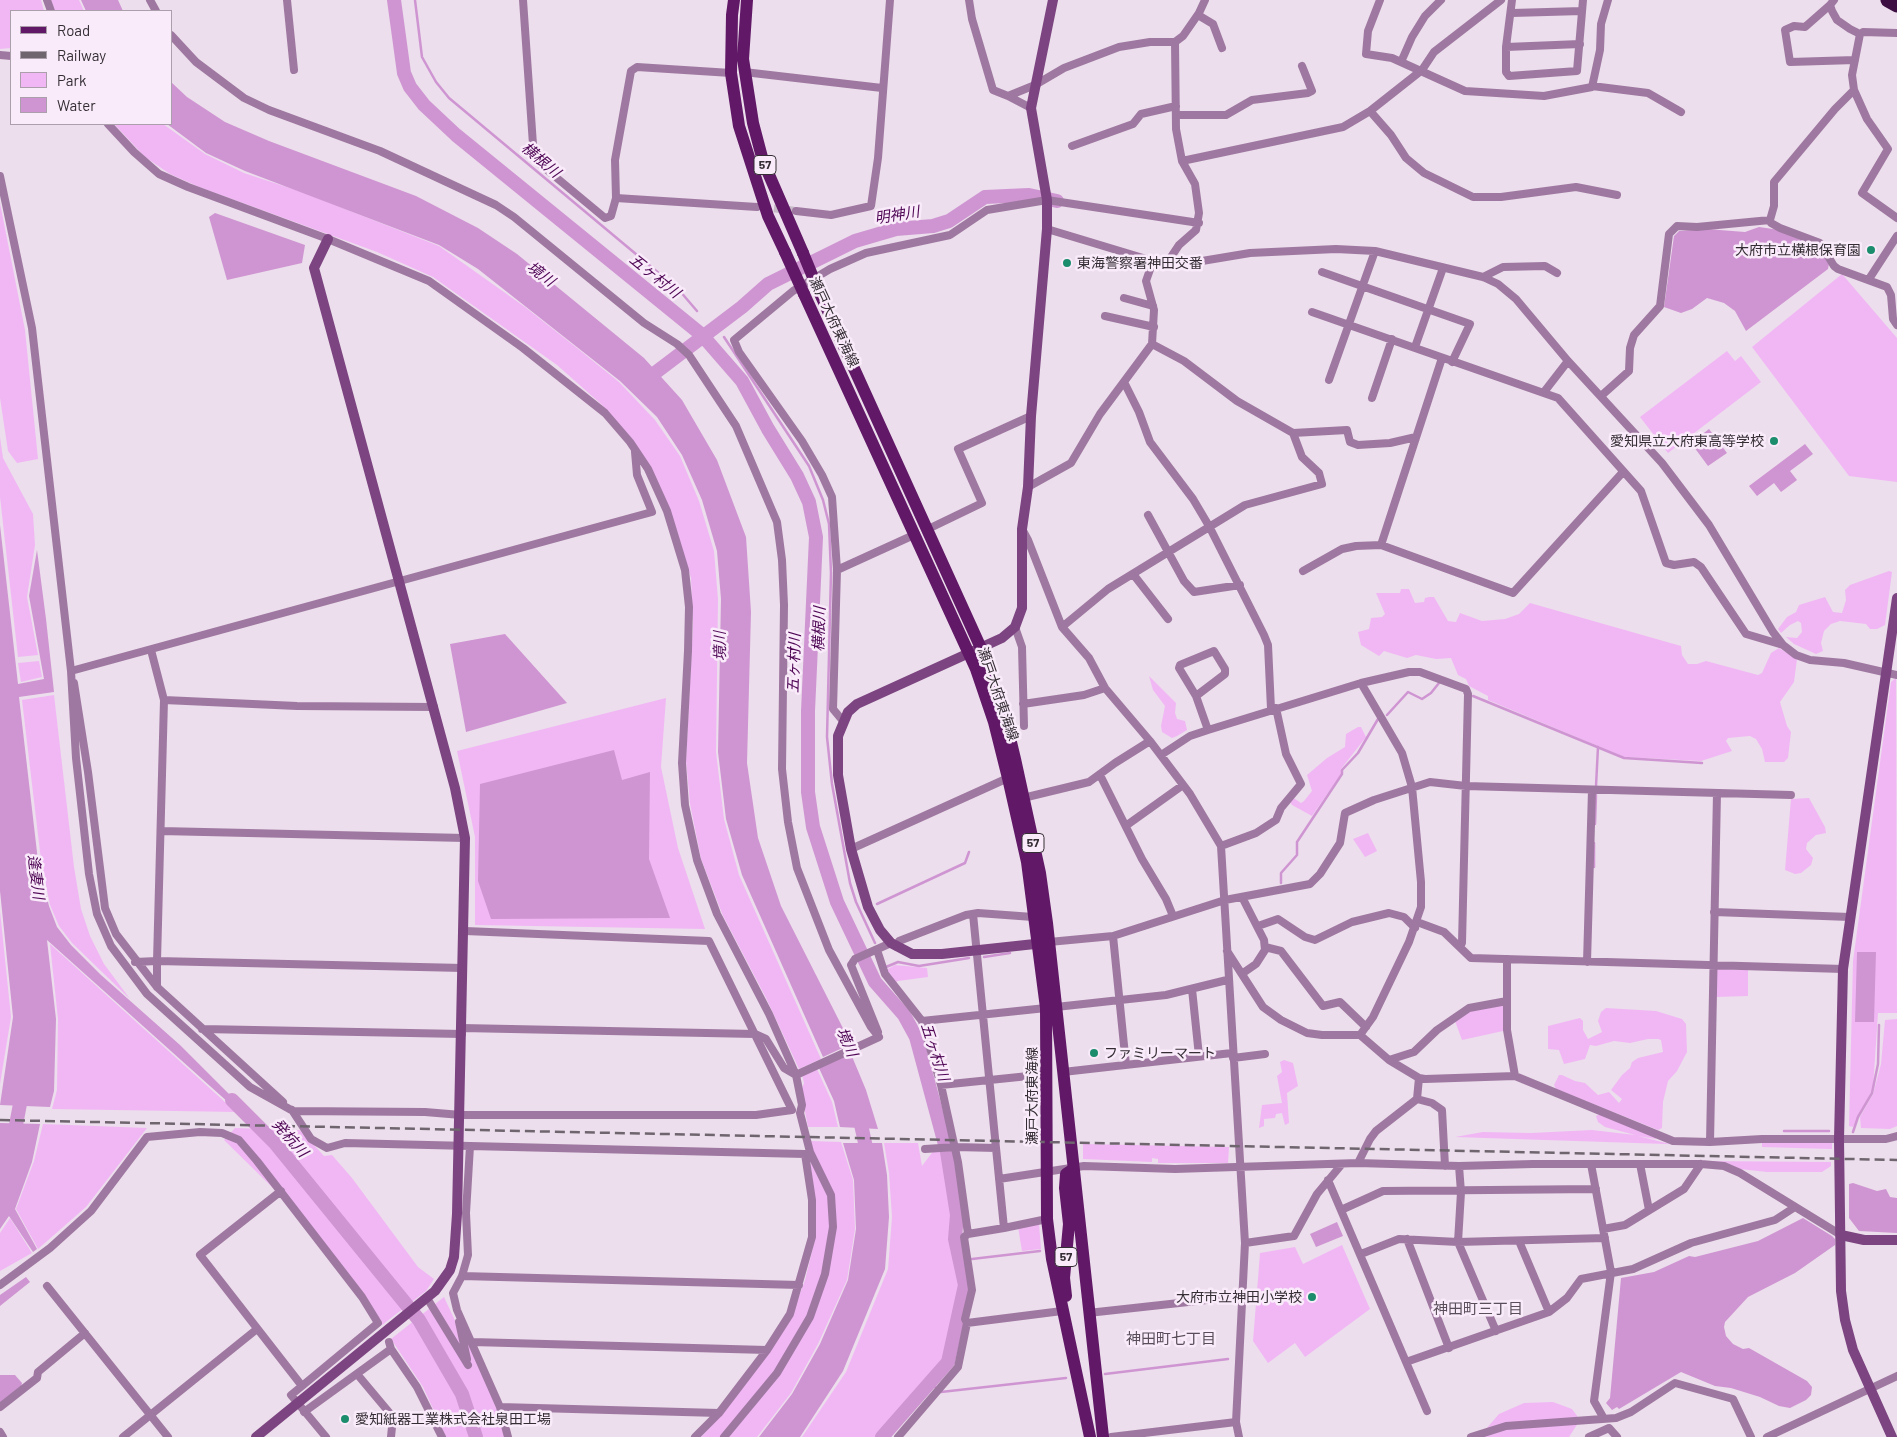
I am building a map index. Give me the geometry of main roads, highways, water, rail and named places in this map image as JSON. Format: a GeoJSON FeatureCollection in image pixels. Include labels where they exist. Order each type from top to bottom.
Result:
{"type":"FeatureCollection","features":[{"type":"Feature","properties":{"kind":"highway"},"geometry":{"type":"LineString","coordinates":[[1888,0],[1897,5]]}},
{"type":"Feature","properties":{"kind":"main road","name":"瀬戸大府東海線"},"geometry":{"type":"LineString","coordinates":[[734,0],[731,73],[739,126],[768,216],[804,294],[921,532],[980,646],[1004,713],[1040,873],[1043,943],[1051,1007],[1063,1072],[1072,1169],[1103,1437]]}},
{"type":"Feature","properties":{"kind":"main road","name":"瀬戸大府東海線"},"geometry":{"type":"LineString","coordinates":[[747,0],[742,41],[744,72],[753,123],[763,161],[921,532],[994,722],[1028,862],[1034,917],[1043,943]]}},
{"type":"Feature","properties":{"kind":"main road","name":"瀬戸大府東海線"},"geometry":{"type":"LineString","coordinates":[[1051,1007],[1048,1074],[1047,1219],[1052,1260],[1062,1311],[1090,1437]]}},
{"type":"Feature","properties":{"kind":"main road","name":"57"},"geometry":{"type":"LineString","coordinates":[[1071,1348],[1072,1328],[1064,1278],[1069,1224],[1065,1188],[1066,1174],[1072,1169]]}},
{"type":"Feature","properties":{"kind":"water"},"geometry":{"type":"Polygon","coordinates":[[[81,0],[118,0],[123,10],[86,10],[81,0]]]}},
{"type":"Feature","properties":{"kind":"water"},"geometry":{"type":"Polygon","coordinates":[[[172,83],[187,97],[225,122],[269,141],[416,196],[478,228],[517,254],[644,358],[682,400],[717,460],[746,537],[751,612],[747,763],[758,838],[781,906],[851,1044],[823,1057],[742,875],[726,819],[718,752],[721,599],[717,551],[702,500],[682,455],[657,417],[620,381],[478,269],[439,245],[245,171],[206,153],[168,125],[172,125],[172,83]]]}},
{"type":"Feature","properties":{"kind":"water"},"geometry":{"type":"Polygon","coordinates":[[[215,213],[305,245],[302,263],[227,280],[209,217],[215,213]]]}},
{"type":"Feature","properties":{"kind":"water"},"geometry":{"type":"Polygon","coordinates":[[[1759,227],[1780,230],[1803,241],[1823,255],[1829,264],[1828,269],[1746,331],[1735,311],[1724,303],[1707,298],[1692,309],[1681,313],[1664,307],[1674,236],[1679,231],[1707,229],[1745,232],[1759,227]]]}},
{"type":"Feature","properties":{"kind":"water"},"geometry":{"type":"Polygon","coordinates":[[[1709,429],[1727,453],[1708,466],[1691,443],[1709,429]]]}},
{"type":"Feature","properties":{"kind":"water"},"geometry":{"type":"Polygon","coordinates":[[[1805,444],[1813,454],[1790,471],[1797,480],[1781,492],[1774,483],[1757,496],[1749,486],[1805,444]]]}},
{"type":"Feature","properties":{"kind":"water"},"geometry":{"type":"Polygon","coordinates":[[[0,525],[18,684],[44,679],[29,596],[37,550],[54,692],[19,697],[38,861],[49,906],[57,927],[71,945],[101,975],[180,1045],[249,1114],[239,1112],[47,940],[56,1019],[54,1091],[50,1107],[0,1105],[13,1017],[0,891],[0,525]]]}},
{"type":"Feature","properties":{"kind":"water"},"geometry":{"type":"Polygon","coordinates":[[[505,634],[567,703],[466,732],[450,644],[505,634]]]}},
{"type":"Feature","properties":{"kind":"water"},"geometry":{"type":"Polygon","coordinates":[[[614,750],[622,780],[650,772],[649,859],[670,918],[491,919],[478,881],[480,784],[614,750]]]}},
{"type":"Feature","properties":{"kind":"water"},"geometry":{"type":"Polygon","coordinates":[[[1857,952],[1876,952],[1874,1022],[1855,1022],[1857,952]]]}},
{"type":"Feature","properties":{"kind":"water"},"geometry":{"type":"Polygon","coordinates":[[[851,1054],[866,1090],[878,1129],[840,1127],[834,1101],[819,1068],[851,1054]]]}},
{"type":"Feature","properties":{"kind":"water"},"geometry":{"type":"Polygon","coordinates":[[[0,1123],[40,1124],[32,1162],[15,1209],[37,1249],[33,1252],[9,1216],[0,1229],[0,1123]]]}},
{"type":"Feature","properties":{"kind":"water"},"geometry":{"type":"Polygon","coordinates":[[[843,1143],[882,1143],[887,1175],[889,1217],[885,1269],[843,1371],[800,1437],[759,1437],[792,1394],[820,1344],[848,1280],[856,1229],[854,1180],[843,1143]]]}},
{"type":"Feature","properties":{"kind":"water"},"geometry":{"type":"Polygon","coordinates":[[[1853,1183],[1877,1191],[1886,1189],[1890,1197],[1897,1198],[1897,1233],[1859,1231],[1849,1218],[1849,1184],[1853,1183]]]}},
{"type":"Feature","properties":{"kind":"water"},"geometry":{"type":"Polygon","coordinates":[[[1803,1218],[1832,1236],[1835,1239],[1835,1245],[1795,1273],[1748,1297],[1725,1322],[1724,1327],[1726,1336],[1733,1344],[1743,1349],[1749,1348],[1807,1381],[1812,1387],[1811,1395],[1806,1400],[1790,1408],[1779,1406],[1760,1397],[1731,1388],[1715,1386],[1681,1372],[1619,1409],[1617,1407],[1612,1410],[1606,1403],[1610,1398],[1621,1278],[1654,1272],[1689,1256],[1695,1257],[1758,1241],[1803,1218]]]}},
{"type":"Feature","properties":{"kind":"water"},"geometry":{"type":"Polygon","coordinates":[[[1337,1222],[1343,1236],[1316,1247],[1310,1234],[1337,1222]]]}},
{"type":"Feature","properties":{"kind":"water"},"geometry":{"type":"Polygon","coordinates":[[[26,1277],[30,1282],[0,1306],[0,1295],[26,1277]]]}},
{"type":"Feature","properties":{"kind":"water"},"geometry":{"type":"Polygon","coordinates":[[[0,1375],[15,1375],[22,1383],[20,1391],[0,1408],[0,1375]]]}},
{"type":"Feature","properties":{"kind":"waterway","name":"五ヶ村川"},"geometry":{"type":"LineString","coordinates":[[394,0],[404,73],[410,87],[424,105],[456,135],[702,335],[742,381],[768,429],[797,476],[809,502],[816,537],[808,711],[808,792],[813,827],[837,902],[875,982],[904,1015],[916,1037],[947,1152],[957,1215],[955,1239],[965,1285],[948,1362],[882,1437]]}},
{"type":"Feature","properties":{"kind":"waterway","name":"横根川"},"geometry":{"type":"LineString","coordinates":[[415,0],[422,57],[436,82],[449,98],[679,290],[697,311]]}},
{"type":"Feature","properties":{"kind":"waterway","name":"明神川"},"geometry":{"type":"LineString","coordinates":[[643,382],[742,307],[768,284],[855,241],[896,229],[933,226],[949,221],[985,197],[1029,195],[1057,201]]}},
{"type":"Feature","properties":{"kind":"waterway","name":"横根川"},"geometry":{"type":"LineString","coordinates":[[724,337],[809,466],[823,500],[829,524],[831,573],[827,737],[832,784],[850,883],[856,902],[875,943]]}},
{"type":"Feature","properties":{"kind":"waterway"},"geometry":{"type":"LineString","coordinates":[[1387,715],[1408,692],[1422,699],[1431,693],[1439,683]]}},
{"type":"Feature","properties":{"kind":"waterway"},"geometry":{"type":"LineString","coordinates":[[1473,696],[1624,758],[1702,763]]}},
{"type":"Feature","properties":{"kind":"waterway"},"geometry":{"type":"LineString","coordinates":[[1281,883],[1281,873],[1297,855],[1297,842],[1342,774],[1342,770],[1358,753],[1378,719]]}},
{"type":"Feature","properties":{"kind":"waterway"},"geometry":{"type":"LineString","coordinates":[[1596,786],[1598,747]]}},
{"type":"Feature","properties":{"kind":"waterway"},"geometry":{"type":"LineString","coordinates":[[1595,824],[1596,795]]}},
{"type":"Feature","properties":{"kind":"waterway"},"geometry":{"type":"LineString","coordinates":[[1594,843],[1594,867]]}},
{"type":"Feature","properties":{"kind":"waterway"},"geometry":{"type":"LineString","coordinates":[[877,904],[965,863],[969,852]]}},
{"type":"Feature","properties":{"kind":"waterway","name":"横根川"},"geometry":{"type":"LineString","coordinates":[[984,957],[1010,953]]}},
{"type":"Feature","properties":{"kind":"waterway","name":"横根川"},"geometry":{"type":"LineString","coordinates":[[886,967],[898,962],[919,966],[969,958]]}},
{"type":"Feature","properties":{"kind":"waterway"},"geometry":{"type":"LineString","coordinates":[[1853,1132],[1858,1117],[1872,1093],[1878,1064],[1879,1025]]}},
{"type":"Feature","properties":{"kind":"waterway","name":"逢妻川"},"geometry":{"type":"LineString","coordinates":[[13,1141],[23,1088]]}},
{"type":"Feature","properties":{"kind":"waterway","name":"発杭川"},"geometry":{"type":"LineString","coordinates":[[232,1100],[275,1143],[419,1320],[462,1394],[476,1437]]}},
{"type":"Feature","properties":{"kind":"waterway","name":"境川"},"geometry":{"type":"LineString","coordinates":[[858,1111],[869,1161]]}},
{"type":"Feature","properties":{"kind":"waterway"},"geometry":{"type":"LineString","coordinates":[[1784,1131],[1829,1131]]}},
{"type":"Feature","properties":{"kind":"waterway"},"geometry":{"type":"LineString","coordinates":[[972,1259],[1040,1251]]}},
{"type":"Feature","properties":{"kind":"waterway"},"geometry":{"type":"LineString","coordinates":[[1105,1374],[1228,1359]]}},
{"type":"Feature","properties":{"kind":"waterway"},"geometry":{"type":"LineString","coordinates":[[941,1392],[1066,1378]]}},
{"type":"Feature","properties":{"kind":"waterway","name":"五ヶ村川"},"geometry":{"type":"LineString","coordinates":[[931,1383],[935,1387]]}},
{"type":"Feature","properties":{"kind":"tunnel"},"geometry":{"type":"LineString","coordinates":[[762,207],[796,211]]}},
{"type":"Feature","properties":{"kind":"railway"},"geometry":{"type":"LineString","coordinates":[[0,1120],[1897,1160]]}},
{"type":"Feature","properties":{"kind":"place","name":"大府市立横根保育園"},"geometry":{"type":"Point","coordinates":[1871,250]}},
{"type":"Feature","properties":{"kind":"place","name":"東海警察署神田交番"},"geometry":{"type":"Point","coordinates":[1067,263]}},
{"type":"Feature","properties":{"kind":"place","name":"愛知県立大府東高等学校"},"geometry":{"type":"Point","coordinates":[1774,441]}},
{"type":"Feature","properties":{"kind":"place","name":"ファミリーマート"},"geometry":{"type":"Point","coordinates":[1094,1053]}},
{"type":"Feature","properties":{"kind":"place","name":"大府市立神田小学校"},"geometry":{"type":"Point","coordinates":[1312,1297]}},
{"type":"Feature","properties":{"kind":"place","name":"愛知紙器工業株式会社泉田工場"},"geometry":{"type":"Point","coordinates":[345,1419]}},
{"type":"Feature","properties":{"kind":"district","name":"神田町三丁目"},"geometry":{"type":"Point","coordinates":[1478,1309]}},
{"type":"Feature","properties":{"kind":"district","name":"神田町七丁目"},"geometry":{"type":"Point","coordinates":[1171,1339]}}]}
